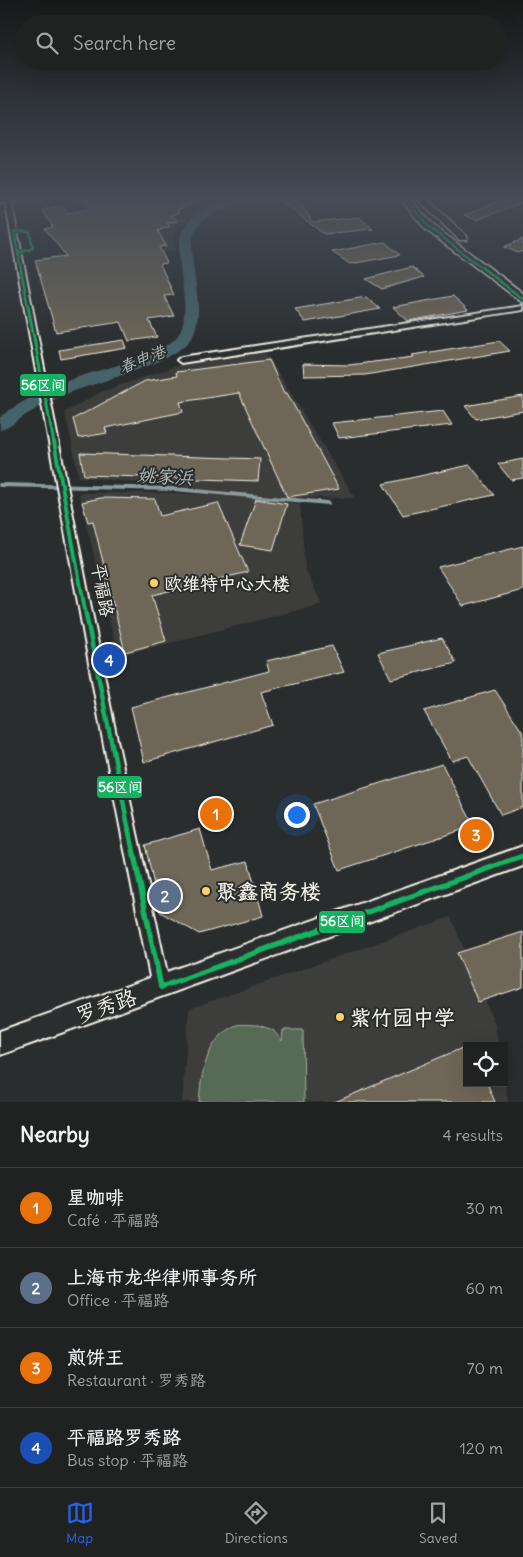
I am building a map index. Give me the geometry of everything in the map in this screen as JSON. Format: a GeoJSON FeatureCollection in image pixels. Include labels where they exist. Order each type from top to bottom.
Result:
{"type":"FeatureCollection","features":[{"type":"Feature","properties":{"kind":"main road"},"geometry":{"type":"LineString","coordinates":[[458,249],[523,299]]}},
{"type":"Feature","properties":{"kind":"street","name":"平福路"},"geometry":{"type":"LineString","coordinates":[[18,249],[49,407],[109,736],[162,987]]}},
{"type":"Feature","properties":{"kind":"street"},"geometry":{"type":"LineString","coordinates":[[181,360],[523,308]]}},
{"type":"Feature","properties":{"kind":"street","name":"罗秀路"},"geometry":{"type":"LineString","coordinates":[[0,1043],[162,987],[523,856]]}},
{"type":"Feature","properties":{"kind":"shaded area"},"geometry":{"type":"Polygon","coordinates":[[[141,249],[175,249],[175,250],[141,255],[141,249]]]}},
{"type":"Feature","properties":{"kind":"shaded area"},"geometry":{"type":"Polygon","coordinates":[[[266,353],[355,498],[296,498],[79,477],[65,412],[103,391],[179,365],[266,353]]]}},
{"type":"Feature","properties":{"kind":"shaded area"},"geometry":{"type":"Polygon","coordinates":[[[79,493],[177,493],[246,497],[300,504],[305,569],[322,604],[118,656],[79,493]]]}},
{"type":"Feature","properties":{"kind":"shaded area","name":"紫竹园中学"},"geometry":{"type":"Polygon","coordinates":[[[451,917],[495,1025],[498,1042],[463,1042],[463,1087],[506,1087],[508,1102],[182,1102],[189,1009],[451,917]]]}},
{"type":"Feature","properties":{"kind":"green space"},"geometry":{"type":"Polygon","coordinates":[[[236,1025],[258,1025],[273,1030],[282,1041],[283,1030],[303,1030],[304,1102],[199,1102],[201,1081],[207,1059],[217,1040],[236,1025]]]}},
{"type":"Feature","properties":{"kind":"building"},"geometry":{"type":"Polygon","coordinates":[[[61,249],[160,249],[167,263],[160,264],[174,295],[164,296],[174,316],[149,320],[157,337],[129,341],[121,322],[56,332],[35,260],[66,256],[61,249]]]}},
{"type":"Feature","properties":{"kind":"building"},"geometry":{"type":"Polygon","coordinates":[[[346,249],[394,249],[400,255],[350,264],[332,252],[346,249]]]}},
{"type":"Feature","properties":{"kind":"building"},"geometry":{"type":"Polygon","coordinates":[[[510,249],[523,249],[518,253],[510,249]]]}},
{"type":"Feature","properties":{"kind":"building"},"geometry":{"type":"Polygon","coordinates":[[[412,267],[424,277],[382,289],[366,279],[412,267]]]}},
{"type":"Feature","properties":{"kind":"building"},"geometry":{"type":"Polygon","coordinates":[[[453,296],[468,310],[408,321],[393,307],[453,296]]]}},
{"type":"Feature","properties":{"kind":"building"},"geometry":{"type":"Polygon","coordinates":[[[366,297],[380,309],[305,322],[295,309],[366,297]]]}},
{"type":"Feature","properties":{"kind":"building"},"geometry":{"type":"Polygon","coordinates":[[[124,340],[127,348],[61,359],[59,350],[124,340]]]}},
{"type":"Feature","properties":{"kind":"building"},"geometry":{"type":"Polygon","coordinates":[[[499,341],[510,351],[365,375],[304,376],[303,364],[349,365],[414,357],[412,355],[499,341]]]}},
{"type":"Feature","properties":{"kind":"building"},"geometry":{"type":"Polygon","coordinates":[[[269,360],[284,393],[287,393],[339,489],[287,497],[239,393],[180,402],[183,412],[105,428],[107,433],[78,438],[73,419],[145,381],[177,376],[176,372],[269,360]]]}},
{"type":"Feature","properties":{"kind":"building"},"geometry":{"type":"Polygon","coordinates":[[[523,396],[523,411],[476,419],[465,406],[523,396]]]}},
{"type":"Feature","properties":{"kind":"building"},"geometry":{"type":"Polygon","coordinates":[[[443,411],[452,425],[339,438],[332,423],[443,411]]]}},
{"type":"Feature","properties":{"kind":"building"},"geometry":{"type":"Polygon","coordinates":[[[80,453],[260,459],[258,481],[84,475],[80,453]]]}},
{"type":"Feature","properties":{"kind":"building"},"geometry":{"type":"Polygon","coordinates":[[[523,459],[523,478],[511,480],[498,464],[523,459]]]}},
{"type":"Feature","properties":{"kind":"building"},"geometry":{"type":"Polygon","coordinates":[[[470,465],[494,495],[403,515],[383,484],[470,465]]]}},
{"type":"Feature","properties":{"kind":"building","name":"欧维特中心大楼"},"geometry":{"type":"Polygon","coordinates":[[[101,498],[155,499],[160,516],[218,503],[248,572],[152,595],[166,641],[125,652],[93,521],[88,522],[82,502],[101,498]]]}},
{"type":"Feature","properties":{"kind":"building"},"geometry":{"type":"Polygon","coordinates":[[[256,499],[287,504],[273,550],[240,545],[256,499]]]}},
{"type":"Feature","properties":{"kind":"building"},"geometry":{"type":"Polygon","coordinates":[[[523,546],[523,590],[463,606],[438,567],[523,546]]]}},
{"type":"Feature","properties":{"kind":"building"},"geometry":{"type":"Polygon","coordinates":[[[442,638],[456,663],[391,679],[378,653],[442,638]]]}},
{"type":"Feature","properties":{"kind":"building"},"geometry":{"type":"Polygon","coordinates":[[[332,646],[344,672],[261,692],[273,725],[144,762],[131,707],[269,671],[266,661],[332,646]]]}},
{"type":"Feature","properties":{"kind":"building"},"geometry":{"type":"Polygon","coordinates":[[[495,690],[523,733],[523,807],[501,815],[468,756],[452,761],[424,711],[495,690]]]}},
{"type":"Feature","properties":{"kind":"building"},"geometry":{"type":"Polygon","coordinates":[[[442,764],[474,826],[339,870],[313,804],[442,764]]]}},
{"type":"Feature","properties":{"kind":"building","name":"聚鑫商务楼"},"geometry":{"type":"Polygon","coordinates":[[[200,829],[212,870],[248,861],[263,916],[199,934],[160,912],[145,845],[200,829]]]}},
{"type":"Feature","properties":{"kind":"building"},"geometry":{"type":"Polygon","coordinates":[[[523,932],[523,987],[478,1002],[457,953],[523,932]]]}},
{"type":"Feature","properties":{"kind":"building"},"geometry":{"type":"Polygon","coordinates":[[[463,1048],[463,1087],[489,1087],[495,1102],[335,1102],[463,1048]]]}},
{"type":"Feature","properties":{"kind":"waterway","name":"春申港"},"geometry":{"type":"LineString","coordinates":[[0,425],[27,407],[77,383],[151,358],[178,345],[185,337],[190,324],[191,292],[186,249]]}},
{"type":"Feature","properties":{"kind":"waterway","name":"姚家浜"},"geometry":{"type":"LineString","coordinates":[[0,485],[175,489],[328,503]]}},
{"type":"Feature","properties":{"kind":"transit line","name":"56区间"},"geometry":{"type":"LineString","coordinates":[[17,249],[109,735],[161,987]]}},
{"type":"Feature","properties":{"kind":"transit line","name":"56区间"},"geometry":{"type":"LineString","coordinates":[[19,253],[29,249]]}},
{"type":"Feature","properties":{"kind":"transit line","name":"56区间"},"geometry":{"type":"LineString","coordinates":[[458,249],[523,299]]}},
{"type":"Feature","properties":{"kind":"transit line","name":"56区间"},"geometry":{"type":"LineString","coordinates":[[161,987],[523,856]]}},
{"type":"Feature","properties":{"kind":"place","name":"欧维特中心大楼"},"geometry":{"type":"Point","coordinates":[154,583]}},
{"type":"Feature","properties":{"kind":"place","name":"平福路罗秀路"},"geometry":{"type":"Point","coordinates":[109,660]}},
{"type":"Feature","properties":{"kind":"place","name":"星咖啡"},"geometry":{"type":"Point","coordinates":[216,814]}},
{"type":"Feature","properties":{"kind":"place","name":"煎饼王"},"geometry":{"type":"Point","coordinates":[476,835]}},
{"type":"Feature","properties":{"kind":"place","name":"聚鑫商务楼"},"geometry":{"type":"Point","coordinates":[206,891]}},
{"type":"Feature","properties":{"kind":"place","name":"上海市龙华律师事务所"},"geometry":{"type":"Point","coordinates":[165,896]}},
{"type":"Feature","properties":{"kind":"place","name":"紫竹园中学"},"geometry":{"type":"Point","coordinates":[340,1017]}}]}
